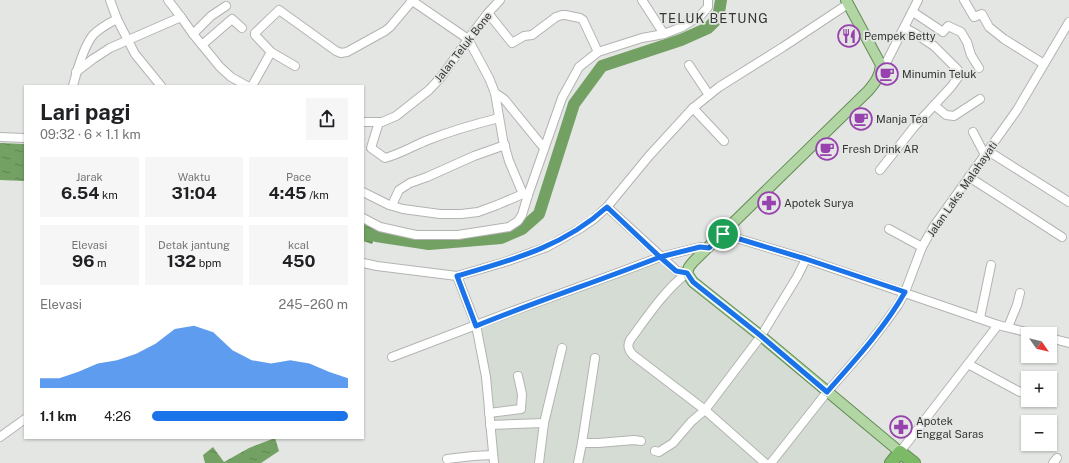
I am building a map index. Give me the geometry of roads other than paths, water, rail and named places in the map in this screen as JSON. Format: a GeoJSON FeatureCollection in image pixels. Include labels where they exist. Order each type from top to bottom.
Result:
{"type":"FeatureCollection","features":[{"type":"Feature","properties":{"kind":"highway"},"geometry":{"type":"LineString","coordinates":[[891,463],[900,452],[914,463]]}},
{"type":"Feature","properties":{"kind":"main road"},"geometry":{"type":"LineString","coordinates":[[847,2],[881,66],[880,73],[868,91],[689,267],[687,273],[693,282],[761,336],[900,452]]}},
{"type":"Feature","properties":{"kind":"street"},"geometry":{"type":"LineString","coordinates":[[110,0],[117,19],[135,54],[160,85]]}},
{"type":"Feature","properties":{"kind":"street"},"geometry":{"type":"LineString","coordinates":[[168,0],[220,67],[231,77],[245,85]]}},
{"type":"Feature","properties":{"kind":"street"},"geometry":{"type":"LineString","coordinates":[[295,66],[270,52],[255,35],[255,33],[279,10],[336,51],[341,53],[353,50],[362,43],[385,31],[390,27],[411,0],[468,40],[489,78],[495,93],[509,161],[526,194]]}},
{"type":"Feature","properties":{"kind":"street","name":"Jalan Teluk Bone"},"geometry":{"type":"LineString","coordinates":[[364,122],[382,122],[396,116],[429,90],[442,76],[488,13],[500,0]]}},
{"type":"Feature","properties":{"kind":"street"},"geometry":{"type":"LineString","coordinates":[[642,0],[664,34]]}},
{"type":"Feature","properties":{"kind":"street"},"geometry":{"type":"LineString","coordinates":[[364,219],[380,227],[416,234],[458,235],[508,227],[518,221],[522,215],[526,194],[564,92],[579,67],[598,52],[642,38],[664,34],[682,27],[701,16],[708,7],[708,0]]}},
{"type":"Feature","properties":{"kind":"street"},"geometry":{"type":"LineString","coordinates":[[881,66],[887,61],[918,0]]}},
{"type":"Feature","properties":{"kind":"street"},"geometry":{"type":"LineString","coordinates":[[964,0],[974,17],[982,14],[989,27],[1004,39],[1044,64]]}},
{"type":"Feature","properties":{"kind":"street"},"geometry":{"type":"LineString","coordinates":[[364,263],[457,276],[505,262],[547,247],[581,228],[607,207],[649,156],[692,108],[719,87],[783,47],[847,2]]}},
{"type":"Feature","properties":{"kind":"street"},"geometry":{"type":"LineString","coordinates":[[193,34],[211,16],[226,6]]}},
{"type":"Feature","properties":{"kind":"street"},"geometry":{"type":"LineString","coordinates":[[913,12],[943,32],[948,26],[961,32],[967,42],[971,55],[979,68]]}},
{"type":"Feature","properties":{"kind":"street"},"geometry":{"type":"LineString","coordinates":[[488,13],[512,43],[524,36],[532,35],[559,15],[580,18],[584,20],[598,52]]}},
{"type":"Feature","properties":{"kind":"street"},"geometry":{"type":"LineString","coordinates":[[76,72],[110,48],[181,17]]}},
{"type":"Feature","properties":{"kind":"street"},"geometry":{"type":"LineString","coordinates":[[73,85],[76,72],[93,36],[105,25],[117,19]]}},
{"type":"Feature","properties":{"kind":"street"},"geometry":{"type":"LineString","coordinates":[[202,45],[232,19],[242,28]]}},
{"type":"Feature","properties":{"kind":"street","name":"Jalan Laks. Malahayati"},"geometry":{"type":"LineString","coordinates":[[772,463],[827,392],[881,328],[898,305],[905,292],[922,247],[934,226],[1017,110],[1069,22]]}},
{"type":"Feature","properties":{"kind":"street"},"geometry":{"type":"LineString","coordinates":[[880,170],[959,76],[958,70],[934,46],[905,28]]}},
{"type":"Feature","properties":{"kind":"street"},"geometry":{"type":"LineString","coordinates":[[253,85],[270,52]]}},
{"type":"Feature","properties":{"kind":"street"},"geometry":{"type":"LineString","coordinates":[[689,65],[709,95]]}},
{"type":"Feature","properties":{"kind":"street"},"geometry":{"type":"LineString","coordinates":[[495,93],[504,99],[544,148]]}},
{"type":"Feature","properties":{"kind":"street"},"geometry":{"type":"LineString","coordinates":[[934,105],[946,115],[954,116],[980,99]]}},
{"type":"Feature","properties":{"kind":"street"},"geometry":{"type":"LineString","coordinates":[[692,108],[724,140]]}},
{"type":"Feature","properties":{"kind":"street"},"geometry":{"type":"LineString","coordinates":[[379,122],[371,148],[385,158],[466,127],[499,118]]}},
{"type":"Feature","properties":{"kind":"street"},"geometry":{"type":"LineString","coordinates":[[973,132],[986,153],[1069,202]]}},
{"type":"Feature","properties":{"kind":"street"},"geometry":{"type":"LineString","coordinates":[[0,137],[24,138]]}},
{"type":"Feature","properties":{"kind":"street"},"geometry":{"type":"LineString","coordinates":[[392,206],[399,190],[410,183],[474,156],[505,145]]}},
{"type":"Feature","properties":{"kind":"street"},"geometry":{"type":"LineString","coordinates":[[969,177],[1062,237]]}},
{"type":"Feature","properties":{"kind":"street"},"geometry":{"type":"LineString","coordinates":[[364,192],[392,206],[440,214],[478,212],[526,194]]}},
{"type":"Feature","properties":{"kind":"street"},"geometry":{"type":"LineString","coordinates":[[607,207],[676,271],[687,273]]}},
{"type":"Feature","properties":{"kind":"street"},"geometry":{"type":"LineString","coordinates":[[889,229],[922,247]]}},
{"type":"Feature","properties":{"kind":"street"},"geometry":{"type":"LineString","coordinates":[[723,234],[806,259],[998,325],[1021,330]]}},
{"type":"Feature","properties":{"kind":"street"},"geometry":{"type":"LineString","coordinates":[[392,357],[660,257],[700,247],[709,248]]}},
{"type":"Feature","properties":{"kind":"street"},"geometry":{"type":"LineString","coordinates":[[655,451],[659,452],[673,443],[691,422],[705,410],[761,336],[797,277],[806,259]]}},
{"type":"Feature","properties":{"kind":"street"},"geometry":{"type":"LineString","coordinates":[[980,318],[991,265]]}},
{"type":"Feature","properties":{"kind":"street"},"geometry":{"type":"LineString","coordinates":[[687,273],[677,281],[654,307],[630,340],[628,348],[633,355],[705,410],[765,463]]}},
{"type":"Feature","properties":{"kind":"street"},"geometry":{"type":"LineString","coordinates":[[447,459],[473,456],[494,459],[486,377],[476,326],[457,276]]}},
{"type":"Feature","properties":{"kind":"street"},"geometry":{"type":"LineString","coordinates":[[1008,327],[1020,293]]}},
{"type":"Feature","properties":{"kind":"street"},"geometry":{"type":"LineString","coordinates":[[900,452],[998,325]]}},
{"type":"Feature","properties":{"kind":"street"},"geometry":{"type":"LineString","coordinates":[[1057,340],[1069,343]]}},
{"type":"Feature","properties":{"kind":"street"},"geometry":{"type":"LineString","coordinates":[[539,463],[544,423],[562,348]]}},
{"type":"Feature","properties":{"kind":"street"},"geometry":{"type":"LineString","coordinates":[[578,463],[595,358]]}},
{"type":"Feature","properties":{"kind":"street"},"geometry":{"type":"LineString","coordinates":[[968,364],[1020,392]]}},
{"type":"Feature","properties":{"kind":"street"},"geometry":{"type":"LineString","coordinates":[[489,413],[522,409],[522,394],[518,376]]}},
{"type":"Feature","properties":{"kind":"street"},"geometry":{"type":"LineString","coordinates":[[0,437],[24,420]]}},
{"type":"Feature","properties":{"kind":"street"},"geometry":{"type":"LineString","coordinates":[[490,425],[544,423]]}},
{"type":"Feature","properties":{"kind":"street"},"geometry":{"type":"LineString","coordinates":[[582,443],[634,440],[641,441]]}},
{"type":"Feature","properties":{"kind":"water"},"geometry":{"type":"Polygon","coordinates":[[[0,143],[24,144],[24,181],[0,180],[0,143]]]}},
{"type":"Feature","properties":{"kind":"water"},"geometry":{"type":"Polygon","coordinates":[[[364,220],[379,228],[372,244],[364,241],[364,220]]]}},
{"type":"Feature","properties":{"kind":"water"},"geometry":{"type":"Polygon","coordinates":[[[275,439],[279,451],[261,463],[205,463],[203,455],[213,447],[224,462],[249,448],[275,439]]]}},
{"type":"Feature","properties":{"kind":"waterway"},"geometry":{"type":"LineString","coordinates":[[376,236],[429,244],[501,238],[522,229],[539,214],[574,104],[602,66],[681,40],[708,28],[718,18],[721,0]]}},
{"type":"Feature","properties":{"kind":"place","name":"Pempek Betty"},"geometry":{"type":"Point","coordinates":[849,36]}},
{"type":"Feature","properties":{"kind":"place","name":"Minumin Teluk"},"geometry":{"type":"Point","coordinates":[887,74]}},
{"type":"Feature","properties":{"kind":"place","name":"Manja Tea"},"geometry":{"type":"Point","coordinates":[861,119]}},
{"type":"Feature","properties":{"kind":"place","name":"Fresh Drink AR"},"geometry":{"type":"Point","coordinates":[827,149]}},
{"type":"Feature","properties":{"kind":"place","name":"Apotek Surya"},"geometry":{"type":"Point","coordinates":[769,203]}},
{"type":"Feature","properties":{"kind":"place","name":"Apotek Enggal Saras"},"geometry":{"type":"Point","coordinates":[901,427]}},
{"type":"Feature","properties":{"kind":"district","name":"TELUK BETUNG"},"geometry":{"type":"Point","coordinates":[714,18]}}]}
